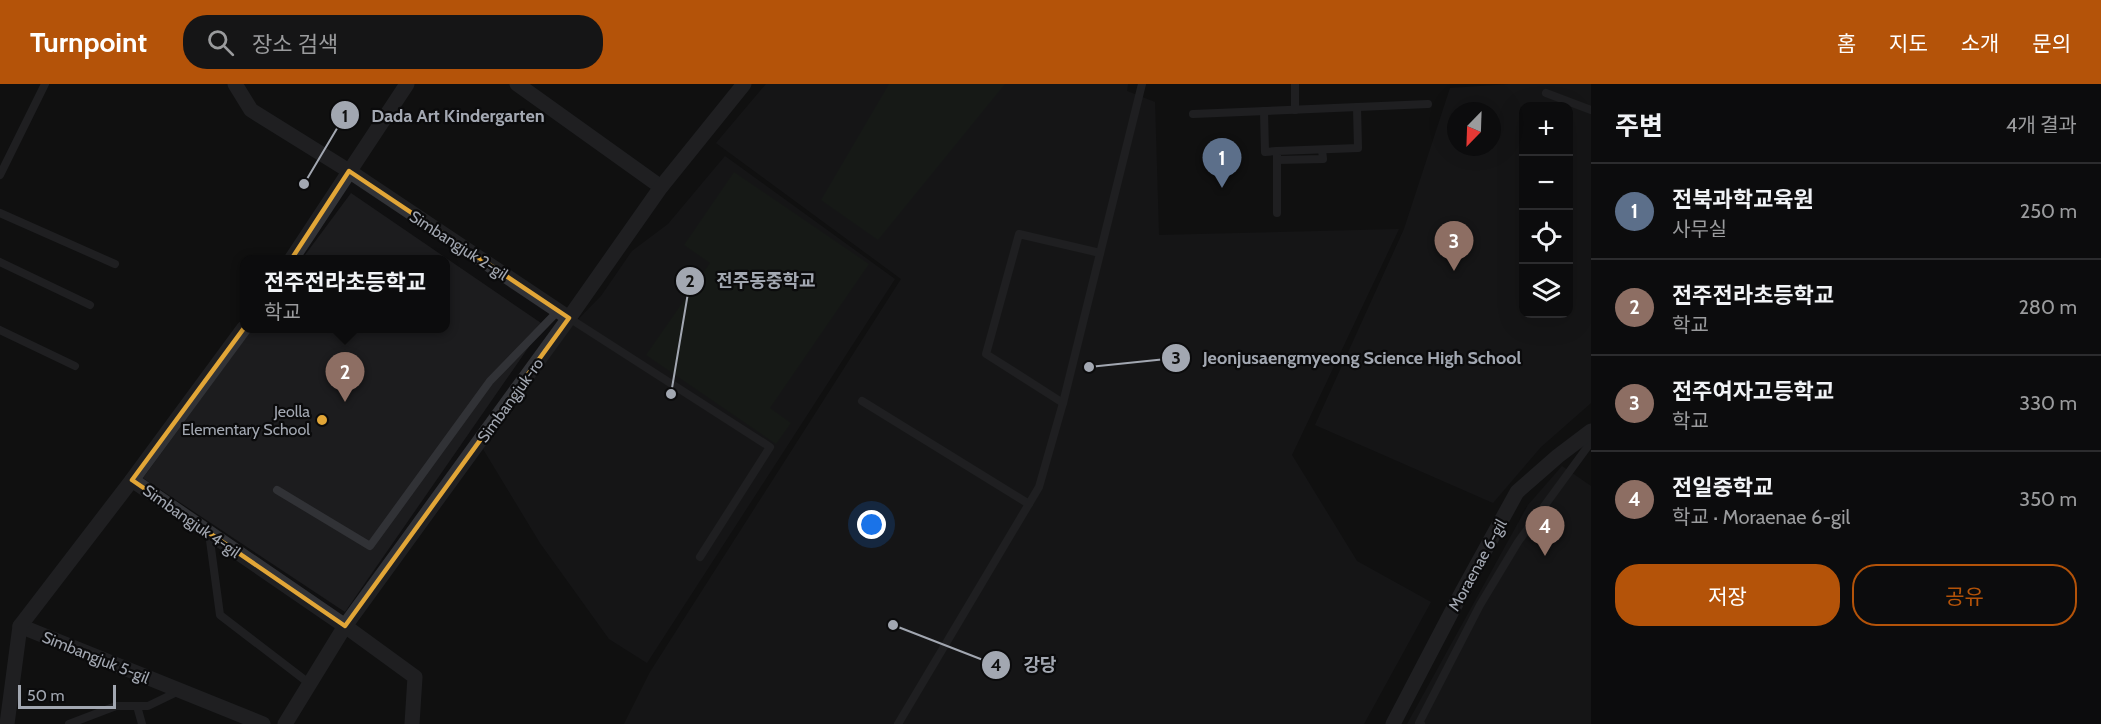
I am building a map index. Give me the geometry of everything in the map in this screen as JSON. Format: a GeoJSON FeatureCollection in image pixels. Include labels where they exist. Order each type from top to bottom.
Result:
{"type":"FeatureCollection","features":[{"type":"Feature","properties":{"kind":"street","name":"Simbangjuk 2-gil"},"geometry":{"type":"LineString","coordinates":[[236,84],[251,110],[349,171],[386,198],[564,315]]}},
{"type":"Feature","properties":{"kind":"street"},"geometry":{"type":"LineString","coordinates":[[294,255],[407,84]]}},
{"type":"Feature","properties":{"kind":"street"},"geometry":{"type":"LineString","coordinates":[[517,84],[661,187]]}},
{"type":"Feature","properties":{"kind":"street","name":"Simbangjuk-ro"},"geometry":{"type":"LineString","coordinates":[[285,724],[345,626],[564,315],[661,187],[744,84]]}},
{"type":"Feature","properties":{"kind":"street"},"geometry":{"type":"LineString","coordinates":[[132,480],[240,333]]}},
{"type":"Feature","properties":{"kind":"street","name":"Moraenae 6-gil"},"geometry":{"type":"LineString","coordinates":[[1393,724],[1517,492],[1591,431]]}},
{"type":"Feature","properties":{"kind":"street","name":"Simbangjuk 4-gil"},"geometry":{"type":"LineString","coordinates":[[20,626],[132,480],[416,677],[412,724]]}},
{"type":"Feature","properties":{"kind":"street","name":"Simbangjuk 5-gil"},"geometry":{"type":"LineString","coordinates":[[7,724],[20,626],[263,724]]}},
{"type":"Feature","properties":{"kind":"lane"},"geometry":{"type":"LineString","coordinates":[[0,175],[45,84]]}},
{"type":"Feature","properties":{"kind":"lane"},"geometry":{"type":"LineString","coordinates":[[898,724],[1040,487],[1142,84]]}},
{"type":"Feature","properties":{"kind":"lane"},"geometry":{"type":"LineString","coordinates":[[1295,84],[1295,110]]}},
{"type":"Feature","properties":{"kind":"lane"},"geometry":{"type":"LineString","coordinates":[[1546,93],[1591,110]]}},
{"type":"Feature","properties":{"kind":"lane"},"geometry":{"type":"LineString","coordinates":[[1193,114],[1428,104]]}},
{"type":"Feature","properties":{"kind":"lane"},"geometry":{"type":"LineString","coordinates":[[1264,111],[1265,152],[1277,156],[1359,148],[1357,107]]}},
{"type":"Feature","properties":{"kind":"lane"},"geometry":{"type":"LineString","coordinates":[[1277,156],[1277,213]]}},
{"type":"Feature","properties":{"kind":"lane"},"geometry":{"type":"LineString","coordinates":[[0,213],[115,264]]}},
{"type":"Feature","properties":{"kind":"lane"},"geometry":{"type":"LineString","coordinates":[[1063,403],[986,354],[1019,234],[1100,253]]}},
{"type":"Feature","properties":{"kind":"lane"},"geometry":{"type":"LineString","coordinates":[[0,262],[90,305]]}},
{"type":"Feature","properties":{"kind":"lane"},"geometry":{"type":"LineString","coordinates":[[277,490],[370,546],[490,381],[564,315],[770,447],[700,557]]}},
{"type":"Feature","properties":{"kind":"lane"},"geometry":{"type":"LineString","coordinates":[[0,330],[75,366]]}},
{"type":"Feature","properties":{"kind":"lane"},"geometry":{"type":"LineString","coordinates":[[862,400],[1029,504]]}},
{"type":"Feature","properties":{"kind":"lane"},"geometry":{"type":"LineString","coordinates":[[1421,724],[1419,723],[1485,596],[1518,542],[1591,442]]}},
{"type":"Feature","properties":{"kind":"lane"},"geometry":{"type":"LineString","coordinates":[[209,532],[220,615],[310,684]]}},
{"type":"Feature","properties":{"kind":"lane"},"geometry":{"type":"LineString","coordinates":[[69,724],[116,706],[148,706],[180,690]]}},
{"type":"Feature","properties":{"kind":"lane"},"geometry":{"type":"LineString","coordinates":[[137,706],[142,724]]}},
{"type":"Feature","properties":{"kind":"highlighted area"},"geometry":{"type":"Polygon","coordinates":[[[349,171],[569,318],[345,626],[132,480],[264,301],[349,171]]]}},
{"type":"Feature","properties":{"kind":"shaded area"},"geometry":{"type":"Polygon","coordinates":[[[766,84],[1128,84],[1127,91],[1155,102],[1159,235],[1399,229],[1292,455],[1357,561],[1431,602],[1364,724],[624,724],[650,672],[901,279],[716,143],[766,84]]]}},
{"type":"Feature","properties":{"kind":"shaded area"},"geometry":{"type":"Polygon","coordinates":[[[889,84],[1005,84],[878,240],[821,200],[889,84]]]}},
{"type":"Feature","properties":{"kind":"shaded area"},"geometry":{"type":"Polygon","coordinates":[[[1511,84],[1591,84],[1591,403],[1541,447],[1493,503],[1315,425],[1404,229],[1450,88],[1511,84]]]}},
{"type":"Feature","properties":{"kind":"shaded area"},"geometry":{"type":"Polygon","coordinates":[[[725,156],[895,279],[647,663],[609,639],[540,543],[483,449],[559,339],[601,296],[632,251],[668,224],[725,156]]]}},
{"type":"Feature","properties":{"kind":"shaded area"},"geometry":{"type":"Polygon","coordinates":[[[734,172],[869,264],[770,408],[791,423],[776,444],[646,355],[710,263],[684,245],[734,172]]]}},
{"type":"Feature","properties":{"kind":"shaded area"},"geometry":{"type":"Polygon","coordinates":[[[351,193],[442,255],[305,255],[351,193]]]}},
{"type":"Feature","properties":{"kind":"shaded area"},"geometry":{"type":"Polygon","coordinates":[[[450,261],[544,325],[345,612],[143,478],[249,333],[450,333],[450,261]]]}},
{"type":"Feature","properties":{"kind":"shaded area"},"geometry":{"type":"Polygon","coordinates":[[[1562,466],[1591,486],[1591,724],[1407,724],[1528,505],[1562,466]]]}},
{"type":"Feature","properties":{"kind":"place","name":"Dada Art Kindergarten"},"geometry":{"type":"Point","coordinates":[304,184]}},
{"type":"Feature","properties":{"kind":"place","name":"전북과학교육원"},"geometry":{"type":"Point","coordinates":[1222,188]}},
{"type":"Feature","properties":{"kind":"place","name":"전주여자고등학교"},"geometry":{"type":"Point","coordinates":[1454,271]}},
{"type":"Feature","properties":{"kind":"place","name":"Jeonjusaengmyeong Science High School"},"geometry":{"type":"Point","coordinates":[1089,367]}},
{"type":"Feature","properties":{"kind":"place","name":"전주동중학교"},"geometry":{"type":"Point","coordinates":[671,394]}},
{"type":"Feature","properties":{"kind":"place","name":"전주전라초등학교"},"geometry":{"type":"Point","coordinates":[345,402]}},
{"type":"Feature","properties":{"kind":"place","name":"Jeolla Elementary School"},"geometry":{"type":"Point","coordinates":[322,420]}},
{"type":"Feature","properties":{"kind":"place","name":"전일중학교"},"geometry":{"type":"Point","coordinates":[1545,556]}},
{"type":"Feature","properties":{"kind":"place","name":"강당"},"geometry":{"type":"Point","coordinates":[893,625]}}]}
